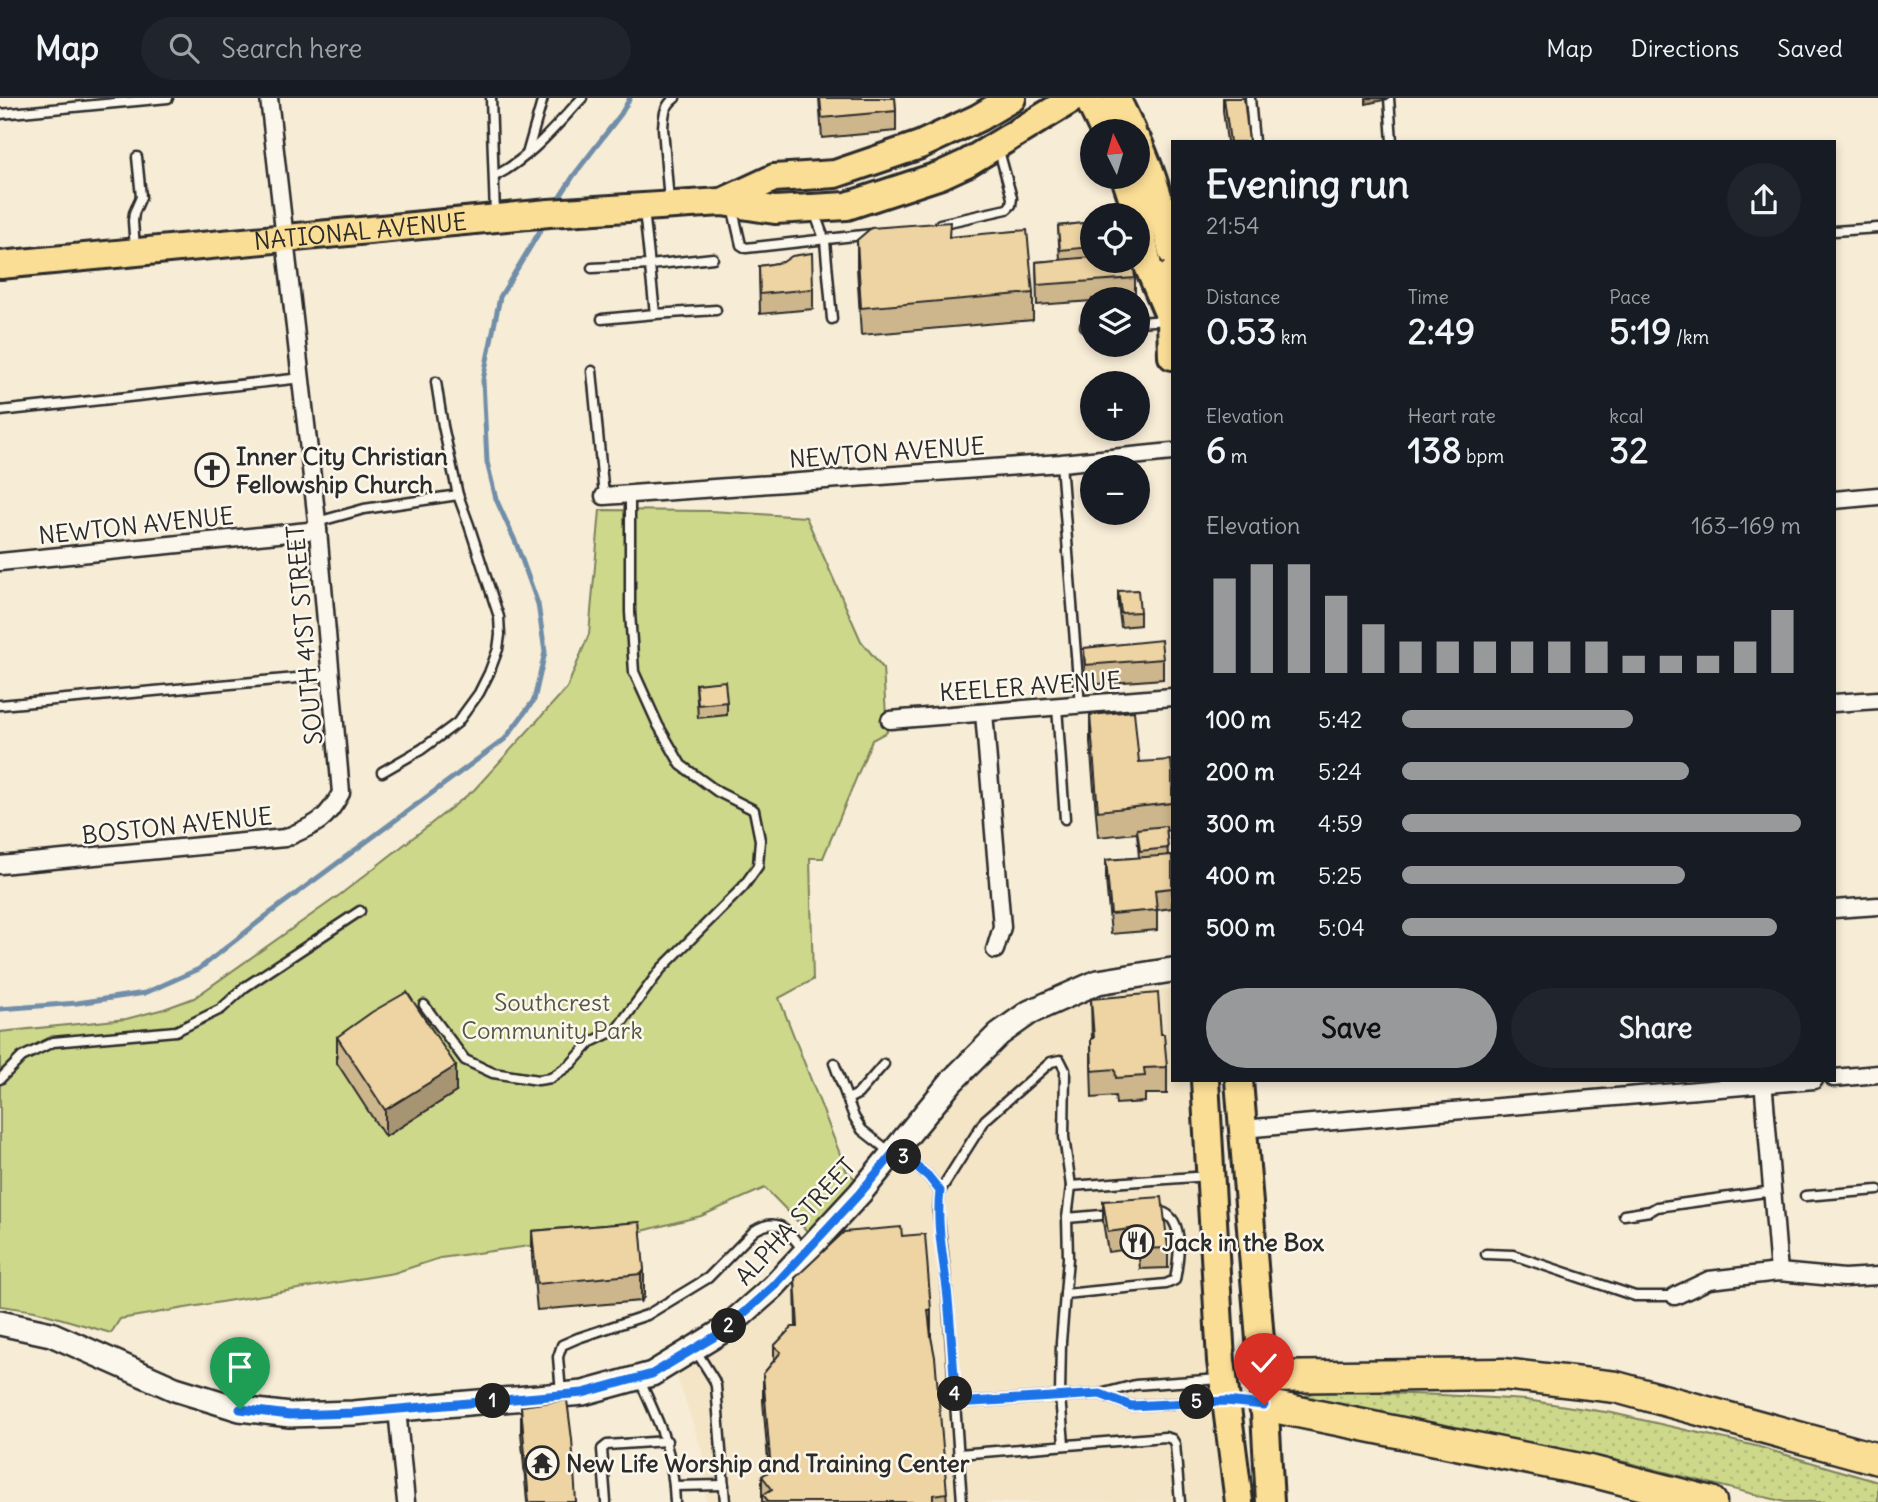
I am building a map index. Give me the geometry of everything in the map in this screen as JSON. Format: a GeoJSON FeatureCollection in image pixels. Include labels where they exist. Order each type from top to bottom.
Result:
{"type":"FeatureCollection","features":[{"type":"Feature","properties":{"kind":"highway"},"geometry":{"type":"LineString","coordinates":[[1264,1391],[1451,1374],[1503,1374],[1616,1387],[1878,1459]]}},
{"type":"Feature","properties":{"kind":"highway"},"geometry":{"type":"LineString","coordinates":[[1264,1391],[1711,1502]]}},
{"type":"Feature","properties":{"kind":"main road","name":"NATIONAL AVENUE"},"geometry":{"type":"LineString","coordinates":[[727,202],[774,178],[835,174],[920,145],[978,118],[1012,98]]}},
{"type":"Feature","properties":{"kind":"main road","name":"NATIONAL AVENUE"},"geometry":{"type":"LineString","coordinates":[[0,265],[284,237],[657,206],[727,202],[775,210],[847,206],[940,175],[967,163],[1074,98]]}},
{"type":"Feature","properties":{"kind":"main road"},"geometry":{"type":"LineString","coordinates":[[1088,98],[1098,119]]}},
{"type":"Feature","properties":{"kind":"main road"},"geometry":{"type":"LineString","coordinates":[[1116,98],[1126,119]]}},
{"type":"Feature","properties":{"kind":"main road"},"geometry":{"type":"LineString","coordinates":[[813,207],[816,193],[876,176],[895,167],[920,145]]}},
{"type":"Feature","properties":{"kind":"main road"},"geometry":{"type":"LineString","coordinates":[[1150,170],[1163,209],[1171,247]]}},
{"type":"Feature","properties":{"kind":"main road"},"geometry":{"type":"LineString","coordinates":[[1129,189],[1138,216],[1148,266],[1171,320]]}},
{"type":"Feature","properties":{"kind":"main road"},"geometry":{"type":"LineString","coordinates":[[1205,1082],[1224,1390],[1239,1502]]}},
{"type":"Feature","properties":{"kind":"main road"},"geometry":{"type":"LineString","coordinates":[[1239,1082],[1264,1391],[1270,1502]]}},
{"type":"Feature","properties":{"kind":"main road"},"geometry":{"type":"LineString","coordinates":[[1224,1390],[1264,1391]]}},
{"type":"Feature","properties":{"kind":"street","name":"SOUTH 41ST STREET"},"geometry":{"type":"LineString","coordinates":[[269,98],[302,378],[341,793]]}},
{"type":"Feature","properties":{"kind":"street","name":"NEWTON AVENUE"},"geometry":{"type":"LineString","coordinates":[[604,496],[1171,453]]}},
{"type":"Feature","properties":{"kind":"street"},"geometry":{"type":"LineString","coordinates":[[1836,500],[1878,496]]}},
{"type":"Feature","properties":{"kind":"street","name":"NEWTON AVENUE"},"geometry":{"type":"LineString","coordinates":[[0,562],[317,526]]}},
{"type":"Feature","properties":{"kind":"street","name":"KEELER AVENUE"},"geometry":{"type":"LineString","coordinates":[[890,720],[1171,697]]}},
{"type":"Feature","properties":{"kind":"street"},"geometry":{"type":"LineString","coordinates":[[1836,703],[1878,700]]}},
{"type":"Feature","properties":{"kind":"street"},"geometry":{"type":"LineString","coordinates":[[984,713],[1002,927],[995,950]]}},
{"type":"Feature","properties":{"kind":"street","name":"BOSTON AVENUE"},"geometry":{"type":"LineString","coordinates":[[0,865],[285,838],[320,823],[333,809],[341,793]]}},
{"type":"Feature","properties":{"kind":"street"},"geometry":{"type":"LineString","coordinates":[[1836,909],[1878,906]]}},
{"type":"Feature","properties":{"kind":"street","name":"ALPHA STREET"},"geometry":{"type":"LineString","coordinates":[[0,1324],[51,1334],[175,1389],[240,1409],[267,1414],[316,1415],[583,1393],[639,1378],[652,1374],[724,1331],[773,1287],[894,1152],[953,1081],[999,1034],[1030,1012],[1098,982],[1171,970]]}},
{"type":"Feature","properties":{"kind":"street"},"geometry":{"type":"LineString","coordinates":[[1836,1078],[1878,1074]]}},
{"type":"Feature","properties":{"kind":"street"},"geometry":{"type":"LineString","coordinates":[[1242,1129],[1763,1082],[1779,1272]]}},
{"type":"Feature","properties":{"kind":"street"},"geometry":{"type":"LineString","coordinates":[[1675,1296],[1709,1280],[1779,1272],[1844,1278],[1878,1276]]}},
{"type":"Feature","properties":{"kind":"street"},"geometry":{"type":"LineString","coordinates":[[397,1409],[406,1502]]}},
{"type":"Feature","properties":{"kind":"lane"},"geometry":{"type":"LineString","coordinates":[[0,114],[168,98]]}},
{"type":"Feature","properties":{"kind":"lane"},"geometry":{"type":"LineString","coordinates":[[491,98],[499,218]]}},
{"type":"Feature","properties":{"kind":"lane"},"geometry":{"type":"LineString","coordinates":[[526,157],[543,98]]}},
{"type":"Feature","properties":{"kind":"lane"},"geometry":{"type":"LineString","coordinates":[[495,176],[526,157],[582,98]]}},
{"type":"Feature","properties":{"kind":"lane"},"geometry":{"type":"LineString","coordinates":[[655,314],[650,265],[665,107],[675,98]]}},
{"type":"Feature","properties":{"kind":"lane"},"geometry":{"type":"LineString","coordinates":[[1250,98],[1254,140]]}},
{"type":"Feature","properties":{"kind":"lane"},"geometry":{"type":"LineString","coordinates":[[1389,98],[1392,140]]}},
{"type":"Feature","properties":{"kind":"lane"},"geometry":{"type":"LineString","coordinates":[[934,225],[1007,209],[1011,205],[1012,198],[997,145]]}},
{"type":"Feature","properties":{"kind":"lane"},"geometry":{"type":"LineString","coordinates":[[135,252],[133,221],[141,197],[137,157]]}},
{"type":"Feature","properties":{"kind":"lane"},"geometry":{"type":"LineString","coordinates":[[727,202],[741,245],[746,248],[880,233]]}},
{"type":"Feature","properties":{"kind":"lane"},"geometry":{"type":"LineString","coordinates":[[813,207],[825,240],[832,319]]}},
{"type":"Feature","properties":{"kind":"lane"},"geometry":{"type":"LineString","coordinates":[[1836,231],[1878,228]]}},
{"type":"Feature","properties":{"kind":"lane"},"geometry":{"type":"LineString","coordinates":[[592,268],[713,258]]}},
{"type":"Feature","properties":{"kind":"lane"},"geometry":{"type":"LineString","coordinates":[[602,319],[716,310]]}},
{"type":"Feature","properties":{"kind":"lane"},"geometry":{"type":"LineString","coordinates":[[1150,321],[1171,320]]}},
{"type":"Feature","properties":{"kind":"lane"},"geometry":{"type":"LineString","coordinates":[[592,371],[604,496]]}},
{"type":"Feature","properties":{"kind":"lane"},"geometry":{"type":"LineString","coordinates":[[0,411],[302,378]]}},
{"type":"Feature","properties":{"kind":"lane"},"geometry":{"type":"LineString","coordinates":[[382,772],[422,749],[457,723],[479,693],[489,673],[500,635],[499,617],[470,525],[457,495],[436,382]]}},
{"type":"Feature","properties":{"kind":"lane"},"geometry":{"type":"LineString","coordinates":[[1060,463],[1080,706]]}},
{"type":"Feature","properties":{"kind":"lane"},"geometry":{"type":"LineString","coordinates":[[424,1004],[466,1060],[493,1073],[538,1080],[551,1078],[571,1064],[591,1042],[616,1030],[661,969],[743,887],[758,866],[760,840],[754,810],[718,792],[681,765],[634,672],[630,612],[630,494]]}},
{"type":"Feature","properties":{"kind":"lane"},"geometry":{"type":"LineString","coordinates":[[317,526],[364,509],[457,495]]}},
{"type":"Feature","properties":{"kind":"lane"},"geometry":{"type":"LineString","coordinates":[[0,705],[330,675]]}},
{"type":"Feature","properties":{"kind":"lane"},"geometry":{"type":"LineString","coordinates":[[1057,707],[1065,819]]}},
{"type":"Feature","properties":{"kind":"lane"},"geometry":{"type":"LineString","coordinates":[[0,1079],[22,1057],[53,1042],[176,1031],[221,1009],[245,987],[360,911]]}},
{"type":"Feature","properties":{"kind":"lane"},"geometry":{"type":"LineString","coordinates":[[962,1502],[947,1289],[941,1255],[938,1211],[940,1191],[985,1120],[1051,1062],[1060,1060],[1065,1070],[1064,1138],[1071,1186],[1061,1342],[1063,1444]]}},
{"type":"Feature","properties":{"kind":"lane"},"geometry":{"type":"LineString","coordinates":[[834,1063],[854,1117],[862,1130],[928,1176],[940,1191]]}},
{"type":"Feature","properties":{"kind":"lane"},"geometry":{"type":"LineString","coordinates":[[848,1098],[858,1094],[884,1064]]}},
{"type":"Feature","properties":{"kind":"lane"},"geometry":{"type":"LineString","coordinates":[[1071,1186],[1211,1176]]}},
{"type":"Feature","properties":{"kind":"lane"},"geometry":{"type":"LineString","coordinates":[[1805,1196],[1878,1190]]}},
{"type":"Feature","properties":{"kind":"lane"},"geometry":{"type":"LineString","coordinates":[[1624,1215],[1650,1211],[1657,1207],[1773,1191]]}},
{"type":"Feature","properties":{"kind":"lane"},"geometry":{"type":"LineString","coordinates":[[1065,1294],[1166,1284],[1175,1280],[1178,1259],[1176,1227],[1172,1217],[1159,1211],[1146,1212]]}},
{"type":"Feature","properties":{"kind":"lane"},"geometry":{"type":"LineString","coordinates":[[1067,1218],[1119,1214]]}},
{"type":"Feature","properties":{"kind":"lane"},"geometry":{"type":"LineString","coordinates":[[561,1395],[558,1357],[562,1345],[647,1315],[708,1279],[762,1226],[774,1224],[784,1227],[805,1252]]}},
{"type":"Feature","properties":{"kind":"lane"},"geometry":{"type":"LineString","coordinates":[[1486,1254],[1513,1255],[1635,1296],[1675,1296]]}},
{"type":"Feature","properties":{"kind":"lane"},"geometry":{"type":"LineString","coordinates":[[695,1348],[716,1387],[725,1502]]}},
{"type":"Feature","properties":{"kind":"lane"},"geometry":{"type":"LineString","coordinates":[[639,1378],[667,1441],[674,1472],[675,1502]]}},
{"type":"Feature","properties":{"kind":"lane"},"geometry":{"type":"LineString","coordinates":[[956,1403],[1100,1394],[1135,1385],[1224,1390]]}},
{"type":"Feature","properties":{"kind":"lane"},"geometry":{"type":"LineString","coordinates":[[1100,1394],[1131,1406],[1224,1390]]}},
{"type":"Feature","properties":{"kind":"lane"},"geometry":{"type":"LineString","coordinates":[[959,1454],[1165,1437],[1172,1439],[1175,1444],[1180,1502]]}},
{"type":"Feature","properties":{"kind":"lane"},"geometry":{"type":"LineString","coordinates":[[606,1502],[602,1449],[607,1445],[667,1441]]}},
{"type":"Feature","properties":{"kind":"lane"},"geometry":{"type":"LineString","coordinates":[[674,1486],[724,1485]]}},
{"type":"Feature","properties":{"kind":"shaded area"},"geometry":{"type":"Polygon","coordinates":[[[1171,989],[1171,1082],[1203,1082],[1239,1502],[706,1502],[702,1451],[674,1368],[756,1317],[924,1128],[983,1057],[1027,1021],[1100,993],[1171,989]]]}},
{"type":"Feature","properties":{"kind":"green space","name":"Southcrest Community Park"},"geometry":{"type":"Polygon","coordinates":[[[600,510],[711,511],[806,517],[861,641],[883,668],[887,732],[872,740],[823,858],[810,858],[813,980],[779,998],[847,1172],[857,1180],[809,1233],[765,1188],[701,1216],[642,1231],[440,1258],[394,1273],[120,1319],[111,1333],[35,1311],[0,1306],[0,1032],[126,1019],[194,998],[341,894],[474,790],[567,688],[589,634],[600,510]]]}},
{"type":"Feature","properties":{"kind":"green space"},"geometry":{"type":"Polygon","coordinates":[[[1316,1391],[1526,1400],[1612,1413],[1756,1446],[1878,1482],[1878,1502],[1785,1502],[1625,1462],[1306,1400],[1305,1396],[1316,1391]]]}},
{"type":"Feature","properties":{"kind":"building"},"geometry":{"type":"Polygon","coordinates":[[[820,98],[895,98],[896,111],[822,118],[820,98]]]}},
{"type":"Feature","properties":{"kind":"building"},"geometry":{"type":"Polygon","coordinates":[[[1224,98],[1244,98],[1249,140],[1230,140],[1224,98]]]}},
{"type":"Feature","properties":{"kind":"building"},"geometry":{"type":"Polygon","coordinates":[[[950,222],[949,237],[1027,230],[1033,293],[861,308],[857,240],[871,228],[950,222]]]}},
{"type":"Feature","properties":{"kind":"building"},"geometry":{"type":"Polygon","coordinates":[[[1080,223],[1080,248],[1060,250],[1058,226],[1080,223]]]}},
{"type":"Feature","properties":{"kind":"building"},"geometry":{"type":"Polygon","coordinates":[[[812,253],[813,289],[760,294],[759,266],[812,253]]]}},
{"type":"Feature","properties":{"kind":"building"},"geometry":{"type":"Polygon","coordinates":[[[1080,258],[1080,273],[1134,273],[1135,278],[1037,285],[1036,262],[1080,258]]]}},
{"type":"Feature","properties":{"kind":"building"},"geometry":{"type":"Polygon","coordinates":[[[1138,590],[1140,612],[1121,613],[1118,591],[1138,590]]]}},
{"type":"Feature","properties":{"kind":"building"},"geometry":{"type":"Polygon","coordinates":[[[1161,640],[1163,659],[1085,665],[1084,648],[1161,640]]]}},
{"type":"Feature","properties":{"kind":"building"},"geometry":{"type":"Polygon","coordinates":[[[725,681],[727,702],[698,705],[696,684],[725,681]]]}},
{"type":"Feature","properties":{"kind":"building"},"geometry":{"type":"Polygon","coordinates":[[[1134,711],[1139,762],[1171,760],[1171,803],[1098,811],[1090,715],[1134,711]]]}},
{"type":"Feature","properties":{"kind":"building"},"geometry":{"type":"Polygon","coordinates":[[[1166,826],[1168,848],[1140,851],[1137,829],[1166,826]]]}},
{"type":"Feature","properties":{"kind":"building"},"geometry":{"type":"Polygon","coordinates":[[[1171,855],[1171,888],[1155,890],[1157,910],[1111,914],[1106,860],[1171,855]]]}},
{"type":"Feature","properties":{"kind":"building"},"geometry":{"type":"Polygon","coordinates":[[[407,992],[456,1066],[385,1110],[337,1037],[372,1012],[407,992]]]}},
{"type":"Feature","properties":{"kind":"building"},"geometry":{"type":"Polygon","coordinates":[[[1158,993],[1167,1067],[1144,1068],[1145,1076],[1116,1078],[1115,1069],[1092,1071],[1091,1039],[1094,1038],[1091,999],[1158,993]]]}},
{"type":"Feature","properties":{"kind":"building"},"geometry":{"type":"Polygon","coordinates":[[[1162,1197],[1168,1248],[1140,1249],[1138,1228],[1108,1232],[1103,1201],[1162,1197]]]}},
{"type":"Feature","properties":{"kind":"building"},"geometry":{"type":"Polygon","coordinates":[[[640,1222],[644,1270],[641,1274],[537,1284],[532,1231],[640,1222]]]}},
{"type":"Feature","properties":{"kind":"building"},"geometry":{"type":"Polygon","coordinates":[[[901,1227],[902,1236],[925,1234],[931,1310],[928,1310],[935,1357],[947,1493],[933,1495],[933,1502],[769,1502],[763,1495],[772,1489],[762,1476],[771,1470],[763,1374],[781,1352],[774,1346],[792,1327],[798,1327],[795,1278],[844,1232],[901,1227]]]}},
{"type":"Feature","properties":{"kind":"building"},"geometry":{"type":"Polygon","coordinates":[[[567,1400],[576,1502],[529,1502],[521,1406],[567,1400]]]}},
{"type":"Feature","properties":{"kind":"waterway"},"geometry":{"type":"LineString","coordinates":[[556,203],[630,98]]}},
{"type":"Feature","properties":{"kind":"waterway"},"geometry":{"type":"LineString","coordinates":[[0,1009],[77,1003],[145,993],[199,969],[266,916],[505,739],[534,700],[545,652],[538,604],[516,543],[496,499],[487,462],[483,380],[500,297],[546,221]]}},
{"type":"Feature","properties":{"kind":"place","name":"Inner City Christian Fellowship Church"},"geometry":{"type":"Point","coordinates":[212,470]}},
{"type":"Feature","properties":{"kind":"place","name":"Jack in the Box"},"geometry":{"type":"Point","coordinates":[1137,1242]}},
{"type":"Feature","properties":{"kind":"place","name":"New Life Worship and Training Center"},"geometry":{"type":"Point","coordinates":[542,1463]}},
{"type":"Feature","properties":{"kind":"route"},"geometry":{"type":"LineString","coordinates":[[240,1409],[290,1415],[353,1413],[583,1393],[652,1374],[724,1331],[773,1287],[896,1150],[928,1176],[940,1191],[938,1211],[941,1255],[947,1289],[956,1403],[1100,1394],[1131,1406],[1205,1401],[1264,1405]]}}]}
